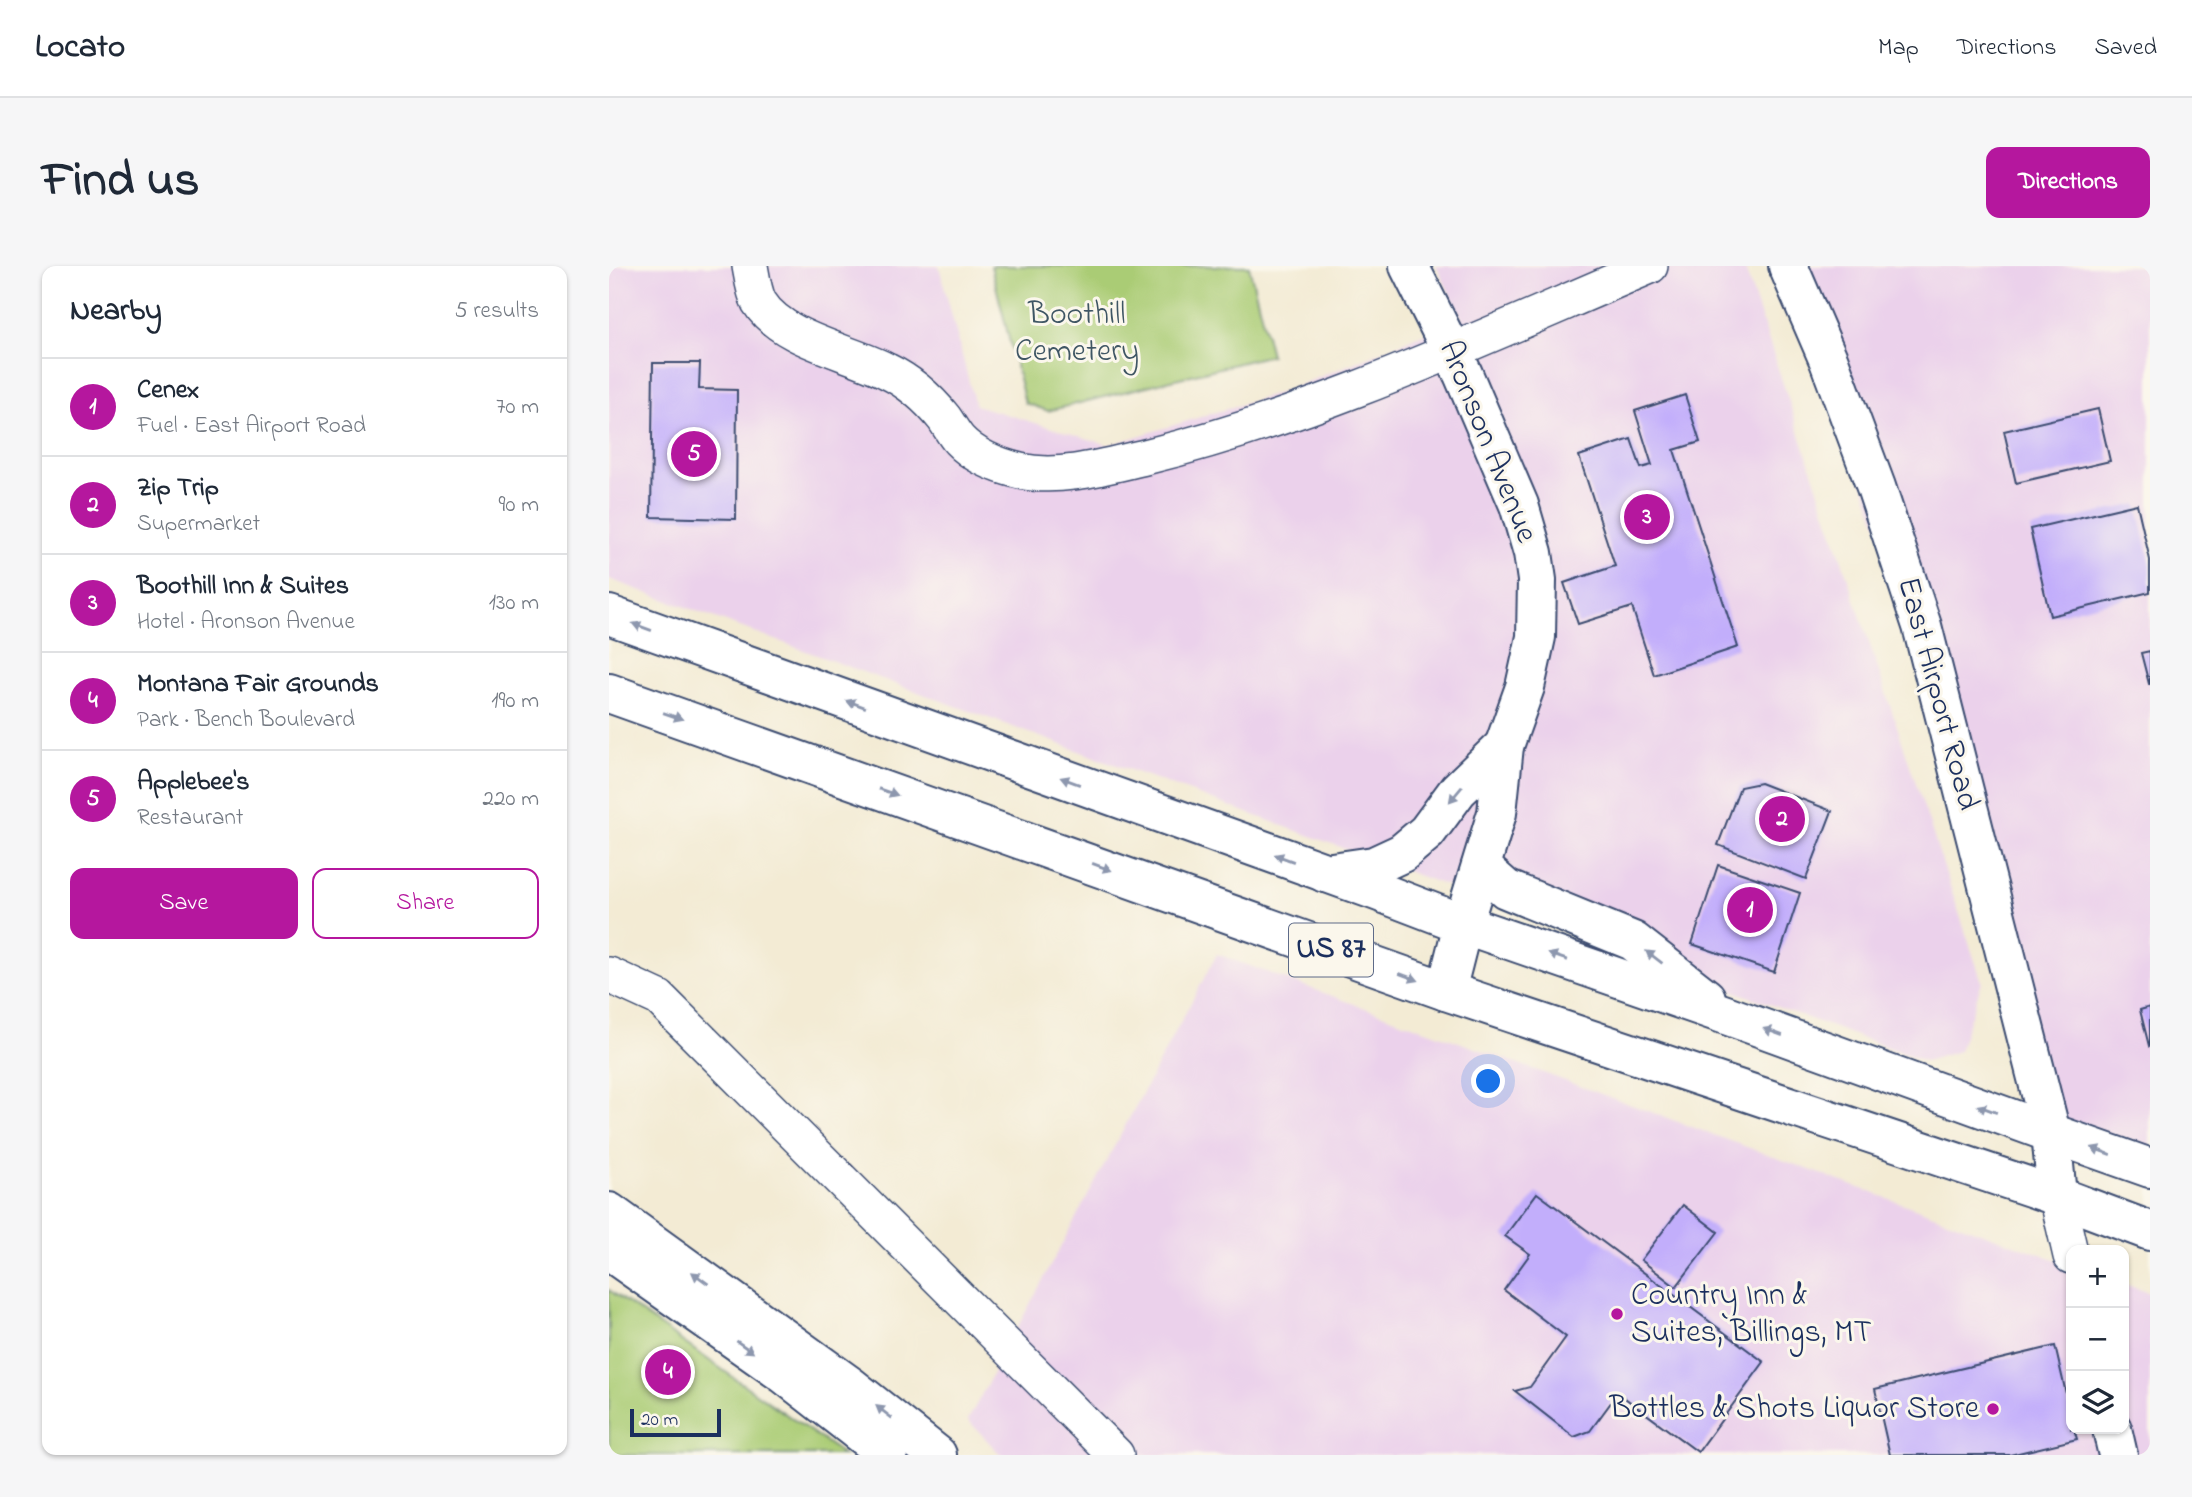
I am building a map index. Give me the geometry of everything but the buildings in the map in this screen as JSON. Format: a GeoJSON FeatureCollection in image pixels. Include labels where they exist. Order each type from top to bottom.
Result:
{"type":"FeatureCollection","features":[{"type":"Feature","properties":{"kind":"main road","name":"Aronson Avenue"},"geometry":{"type":"LineString","coordinates":[[1409,266],[1451,350],[1519,505],[1533,552],[1537,580],[1536,637],[1525,687],[1504,746],[1497,813],[1463,924],[1446,991]]}},
{"type":"Feature","properties":{"kind":"main road","name":"East Airport Road"},"geometry":{"type":"LineString","coordinates":[[1788,266],[1829,361],[1876,487],[1919,617],[2051,1133],[2057,1196]]}},
{"type":"Feature","properties":{"kind":"main road","name":"US 87"},"geometry":{"type":"LineString","coordinates":[[609,615],[1463,924],[1726,1015],[2150,1168]]}},
{"type":"Feature","properties":{"kind":"main road","name":"US 87"},"geometry":{"type":"LineString","coordinates":[[609,693],[1446,991],[2057,1196],[2150,1231]]}},
{"type":"Feature","properties":{"kind":"main road","name":"Aronson Avenue"},"geometry":{"type":"LineString","coordinates":[[1325,873],[1374,866],[1402,853],[1427,832],[1458,790],[1504,746]]}},
{"type":"Feature","properties":{"kind":"main road"},"geometry":{"type":"LineString","coordinates":[[1481,867],[1506,888],[1633,941],[1726,1015]]}},
{"type":"Feature","properties":{"kind":"main road"},"geometry":{"type":"LineString","coordinates":[[609,1212],[850,1386],[937,1455]]}},
{"type":"Feature","properties":{"kind":"main road"},"geometry":{"type":"LineString","coordinates":[[609,1251],[784,1374],[888,1455]]}},
{"type":"Feature","properties":{"kind":"main road"},"geometry":{"type":"LineString","coordinates":[[2113,1434],[2118,1455]]}},
{"type":"Feature","properties":{"kind":"street"},"geometry":{"type":"LineString","coordinates":[[750,266],[758,299],[771,318],[793,332],[873,363],[902,378],[923,395],[960,440],[978,455],[1017,470],[1036,474],[1056,474],[1098,467],[1211,441],[1451,350],[1650,266]]}},
{"type":"Feature","properties":{"kind":"street"},"geometry":{"type":"LineString","coordinates":[[609,975],[659,998],[1116,1455]]}},
{"type":"Feature","properties":{"kind":"street"},"geometry":{"type":"LineString","coordinates":[[2057,1196],[2068,1245]]}},
{"type":"Feature","properties":{"kind":"shaded area"},"geometry":{"type":"Polygon","coordinates":[[[609,266],[939,266],[975,405],[1109,445],[1286,391],[1462,318],[1436,266],[1744,266],[1982,982],[1959,1051],[1925,1061],[609,579],[609,266]]]}},
{"type":"Feature","properties":{"kind":"shaded area"},"geometry":{"type":"Polygon","coordinates":[[[1788,266],[2150,266],[2150,1169],[2051,1133],[1949,732],[1788,266]]]}},
{"type":"Feature","properties":{"kind":"shaded area"},"geometry":{"type":"Polygon","coordinates":[[[1217,954],[2066,1263],[2066,1434],[2129,1434],[2129,1286],[2150,1293],[2150,1455],[1001,1455],[968,1420],[1217,954]]]}},
{"type":"Feature","properties":{"kind":"green space","name":"Boothill Cemetery"},"geometry":{"type":"Polygon","coordinates":[[[991,266],[1249,266],[1271,355],[1048,411],[1025,403],[991,266]]]}},
{"type":"Feature","properties":{"kind":"green space"},"geometry":{"type":"Polygon","coordinates":[[[609,1290],[844,1455],[609,1455],[609,1290]]]}},
{"type":"Feature","properties":{"kind":"place","name":"Applebee's"},"geometry":{"type":"Point","coordinates":[694,454]}},
{"type":"Feature","properties":{"kind":"place","name":"Boothill Inn & Suites"},"geometry":{"type":"Point","coordinates":[1647,517]}},
{"type":"Feature","properties":{"kind":"place","name":"Zip Trip"},"geometry":{"type":"Point","coordinates":[1782,819]}},
{"type":"Feature","properties":{"kind":"place","name":"Cenex"},"geometry":{"type":"Point","coordinates":[1750,910]}},
{"type":"Feature","properties":{"kind":"place","name":"Country Inn & Suites, Billings, MT"},"geometry":{"type":"Point","coordinates":[1617,1314]}},
{"type":"Feature","properties":{"kind":"place","name":"Montana Fair Grounds"},"geometry":{"type":"Point","coordinates":[668,1372]}},
{"type":"Feature","properties":{"kind":"place","name":"Bottles & Shots Liquor Store"},"geometry":{"type":"Point","coordinates":[1993,1409]}}]}
